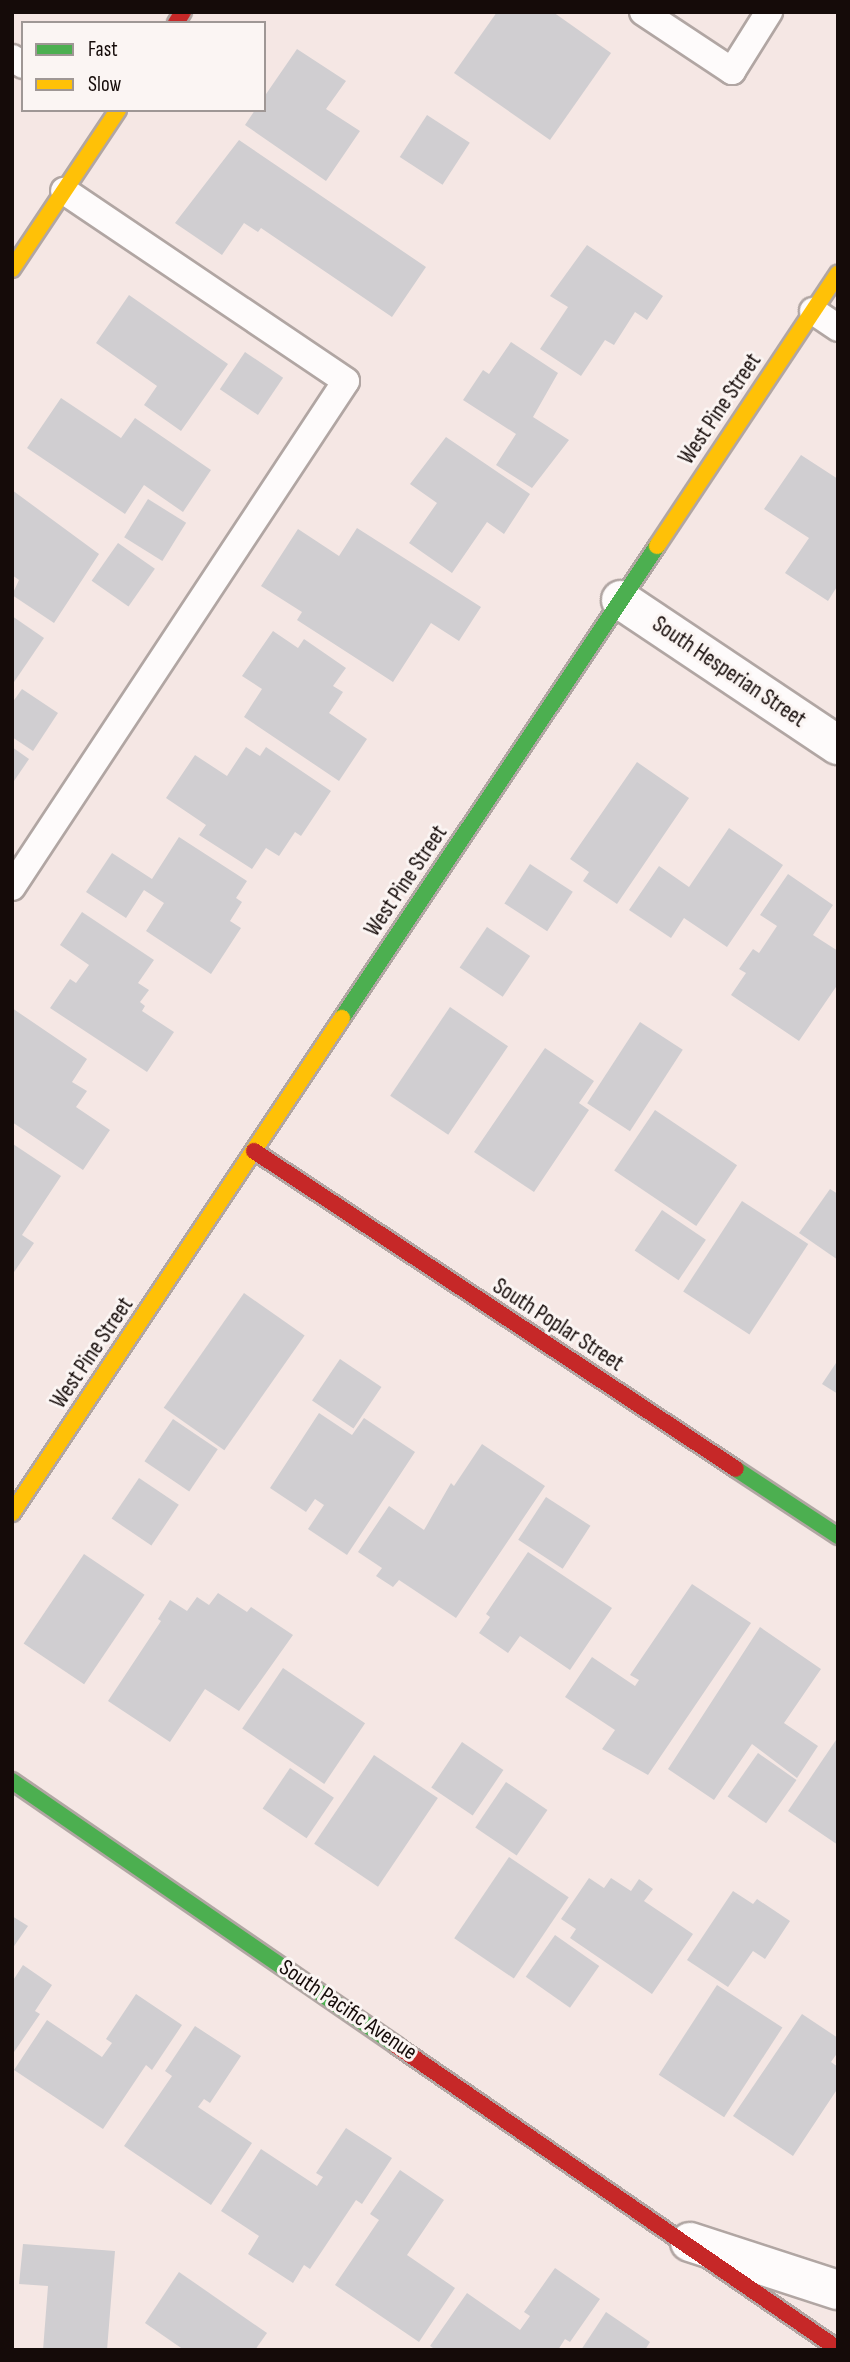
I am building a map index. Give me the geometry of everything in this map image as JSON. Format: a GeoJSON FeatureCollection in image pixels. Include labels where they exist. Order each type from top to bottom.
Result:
{"type":"FeatureCollection","features":[{"type":"Feature","properties":{"kind":"street"},"geometry":{"type":"LineString","coordinates":[[12,269],[64,191],[106,115]]}},
{"type":"Feature","properties":{"kind":"street","name":"West Pine Street"},"geometry":{"type":"LineString","coordinates":[[12,1513],[838,274]]}},
{"type":"Feature","properties":{"kind":"street","name":"South Hesperian Street"},"geometry":{"type":"LineString","coordinates":[[621,600],[838,745]]}},
{"type":"Feature","properties":{"kind":"street","name":"South Poplar Street"},"geometry":{"type":"LineString","coordinates":[[254,1151],[838,1536]]}},
{"type":"Feature","properties":{"kind":"street","name":"South Pacific Avenue"},"geometry":{"type":"LineString","coordinates":[[12,1780],[838,2349]]}},
{"type":"Feature","properties":{"kind":"street","name":"South Pacific Avenue"},"geometry":{"type":"LineString","coordinates":[[683,2240],[838,2290]]}},
{"type":"Feature","properties":{"kind":"lane"},"geometry":{"type":"LineString","coordinates":[[643,12],[732,71],[769,12]]}},
{"type":"Feature","properties":{"kind":"lane"},"geometry":{"type":"LineString","coordinates":[[12,887],[346,381],[64,191]]}},
{"type":"Feature","properties":{"kind":"lane"},"geometry":{"type":"LineString","coordinates":[[813,311],[838,328]]}},
{"type":"Feature","properties":{"kind":"building"},"geometry":{"type":"Polygon","coordinates":[[[497,12],[553,12],[611,53],[550,140],[454,73],[497,12]]]}},
{"type":"Feature","properties":{"kind":"building"},"geometry":{"type":"Polygon","coordinates":[[[297,49],[346,81],[326,109],[360,131],[326,181],[245,125],[254,112],[266,112],[266,94],[297,49]]]}},
{"type":"Feature","properties":{"kind":"building"},"geometry":{"type":"Polygon","coordinates":[[[427,115],[470,143],[443,185],[400,157],[427,115]]]}},
{"type":"Feature","properties":{"kind":"building"},"geometry":{"type":"Polygon","coordinates":[[[239,140],[426,267],[392,317],[261,228],[258,232],[244,223],[222,255],[175,223],[239,140]]]}},
{"type":"Feature","properties":{"kind":"building"},"geometry":{"type":"Polygon","coordinates":[[[587,245],[663,296],[647,320],[635,312],[614,345],[605,340],[581,376],[540,349],[568,307],[550,296],[587,245]]]}},
{"type":"Feature","properties":{"kind":"building"},"geometry":{"type":"Polygon","coordinates":[[[129,295],[228,364],[181,431],[144,405],[157,386],[96,343],[129,295]]]}},
{"type":"Feature","properties":{"kind":"building"},"geometry":{"type":"Polygon","coordinates":[[[511,342],[558,373],[533,417],[569,440],[532,488],[496,465],[516,434],[463,400],[483,370],[489,374],[511,342]]]}},
{"type":"Feature","properties":{"kind":"building"},"geometry":{"type":"Polygon","coordinates":[[[245,352],[283,378],[258,415],[220,389],[245,352]]]}},
{"type":"Feature","properties":{"kind":"building"},"geometry":{"type":"Polygon","coordinates":[[[61,398],[121,438],[135,418],[211,470],[183,512],[144,485],[125,514],[27,448],[61,398]]]}},
{"type":"Feature","properties":{"kind":"building"},"geometry":{"type":"Polygon","coordinates":[[[446,437],[530,494],[504,534],[487,522],[452,573],[409,543],[437,503],[410,484],[446,437]]]}},
{"type":"Feature","properties":{"kind":"building"},"geometry":{"type":"Polygon","coordinates":[[[801,455],[838,479],[838,585],[828,601],[785,573],[809,538],[764,509],[801,455]]]}},
{"type":"Feature","properties":{"kind":"building"},"geometry":{"type":"Polygon","coordinates":[[[12,490],[99,554],[54,623],[12,595],[19,580],[12,575],[12,490]]]}},
{"type":"Feature","properties":{"kind":"building"},"geometry":{"type":"Polygon","coordinates":[[[148,499],[186,523],[162,561],[124,537],[148,499]]]}},
{"type":"Feature","properties":{"kind":"building"},"geometry":{"type":"Polygon","coordinates":[[[357,528],[481,607],[459,641],[431,623],[393,682],[297,620],[302,612],[261,586],[298,529],[339,556],[357,528]]]}},
{"type":"Feature","properties":{"kind":"building"},"geometry":{"type":"Polygon","coordinates":[[[118,543],[155,569],[128,606],[92,581],[118,543]]]}},
{"type":"Feature","properties":{"kind":"building"},"geometry":{"type":"Polygon","coordinates":[[[12,616],[44,638],[12,685],[12,616]]]}},
{"type":"Feature","properties":{"kind":"building"},"geometry":{"type":"Polygon","coordinates":[[[273,631],[298,648],[304,639],[346,668],[333,686],[343,692],[329,713],[367,739],[339,781],[244,717],[262,689],[242,676],[273,631]]]}},
{"type":"Feature","properties":{"kind":"building"},"geometry":{"type":"Polygon","coordinates":[[[22,689],[58,713],[33,751],[12,737],[12,703],[22,689]]]}},
{"type":"Feature","properties":{"kind":"building"},"geometry":{"type":"Polygon","coordinates":[[[12,747],[29,759],[12,784],[12,747]]]}},
{"type":"Feature","properties":{"kind":"building"},"geometry":{"type":"Polygon","coordinates":[[[246,747],[260,756],[266,747],[331,791],[301,836],[295,832],[279,856],[266,848],[252,869],[199,835],[206,825],[166,798],[195,755],[227,776],[246,747]]]}},
{"type":"Feature","properties":{"kind":"building"},"geometry":{"type":"Polygon","coordinates":[[[637,762],[689,798],[617,904],[583,881],[589,872],[570,859],[637,762]]]}},
{"type":"Feature","properties":{"kind":"building"},"geometry":{"type":"Polygon","coordinates":[[[729,828],[783,865],[727,947],[684,918],[671,938],[629,910],[659,866],[689,887],[729,828]]]}},
{"type":"Feature","properties":{"kind":"building"},"geometry":{"type":"Polygon","coordinates":[[[179,837],[247,881],[236,898],[242,902],[230,921],[241,928],[211,974],[146,931],[164,903],[144,890],[126,918],[86,892],[112,853],[152,879],[179,837]]]}},
{"type":"Feature","properties":{"kind":"building"},"geometry":{"type":"Polygon","coordinates":[[[530,864],[573,892],[547,931],[504,903],[530,864]]]}},
{"type":"Feature","properties":{"kind":"building"},"geometry":{"type":"Polygon","coordinates":[[[788,874],[833,905],[813,935],[838,951],[838,984],[799,1041],[731,995],[746,973],[739,969],[753,949],[759,953],[777,926],[760,915],[788,874]]]}},
{"type":"Feature","properties":{"kind":"building"},"geometry":{"type":"Polygon","coordinates":[[[82,912],[154,960],[138,983],[149,990],[140,1002],[145,1006],[142,1011],[174,1032],[147,1072],[50,1008],[70,979],[76,983],[89,965],[60,945],[82,912]]]}},
{"type":"Feature","properties":{"kind":"building"},"geometry":{"type":"Polygon","coordinates":[[[487,927],[530,956],[503,997],[460,968],[487,927]]]}},
{"type":"Feature","properties":{"kind":"building"},"geometry":{"type":"Polygon","coordinates":[[[450,1007],[508,1046],[448,1135],[390,1096],[450,1007]]]}},
{"type":"Feature","properties":{"kind":"building"},"geometry":{"type":"Polygon","coordinates":[[[12,1008],[87,1059],[72,1082],[87,1091],[76,1107],[110,1130],[83,1170],[12,1122],[12,1008]]]}},
{"type":"Feature","properties":{"kind":"building"},"geometry":{"type":"Polygon","coordinates":[[[640,1022],[683,1050],[630,1131],[587,1103],[640,1022]]]}},
{"type":"Feature","properties":{"kind":"building"},"geometry":{"type":"Polygon","coordinates":[[[545,1048],[594,1081],[579,1103],[589,1110],[534,1192],[474,1152],[545,1048]]]}},
{"type":"Feature","properties":{"kind":"building"},"geometry":{"type":"Polygon","coordinates":[[[655,1110],[737,1165],[696,1226],[614,1171],[655,1110]]]}},
{"type":"Feature","properties":{"kind":"building"},"geometry":{"type":"Polygon","coordinates":[[[13,1144],[61,1176],[22,1235],[34,1243],[12,1275],[13,1144]]]}},
{"type":"Feature","properties":{"kind":"building"},"geometry":{"type":"Polygon","coordinates":[[[830,1189],[838,1194],[838,1260],[799,1233],[830,1189]]]}},
{"type":"Feature","properties":{"kind":"building"},"geometry":{"type":"Polygon","coordinates":[[[742,1201],[808,1244],[749,1335],[683,1292],[742,1201]]]}},
{"type":"Feature","properties":{"kind":"building"},"geometry":{"type":"Polygon","coordinates":[[[662,1210],[706,1240],[679,1280],[635,1251],[662,1210]]]}},
{"type":"Feature","properties":{"kind":"building"},"geometry":{"type":"Polygon","coordinates":[[[244,1293],[305,1335],[224,1450],[164,1408],[244,1293]]]}},
{"type":"Feature","properties":{"kind":"building"},"geometry":{"type":"Polygon","coordinates":[[[340,1359],[381,1387],[353,1428],[312,1400],[340,1359]]]}},
{"type":"Feature","properties":{"kind":"building"},"geometry":{"type":"Polygon","coordinates":[[[838,1360],[838,1394],[822,1384],[838,1360]]]}},
{"type":"Feature","properties":{"kind":"building"},"geometry":{"type":"Polygon","coordinates":[[[319,1413],[352,1435],[364,1418],[415,1452],[347,1555],[308,1529],[324,1505],[315,1499],[306,1512],[270,1488],[319,1413]]]}},
{"type":"Feature","properties":{"kind":"building"},"geometry":{"type":"Polygon","coordinates":[[[173,1419],[218,1449],[189,1491],[144,1461],[173,1419]]]}},
{"type":"Feature","properties":{"kind":"building"},"geometry":{"type":"Polygon","coordinates":[[[482,1444],[545,1486],[456,1618],[399,1580],[393,1587],[376,1576],[382,1568],[358,1552],[389,1506],[424,1530],[451,1483],[454,1486],[482,1444]]]}},
{"type":"Feature","properties":{"kind":"building"},"geometry":{"type":"Polygon","coordinates":[[[139,1478],[179,1505],[151,1545],[112,1519],[139,1478]]]}},
{"type":"Feature","properties":{"kind":"building"},"geometry":{"type":"Polygon","coordinates":[[[546,1497],[590,1526],[563,1569],[518,1540],[546,1497]]]}},
{"type":"Feature","properties":{"kind":"building"},"geometry":{"type":"Polygon","coordinates":[[[528,1552],[612,1608],[570,1670],[520,1636],[508,1653],[479,1633],[490,1617],[486,1614],[528,1552]]]}},
{"type":"Feature","properties":{"kind":"building"},"geometry":{"type":"Polygon","coordinates":[[[84,1554],[145,1595],[84,1684],[24,1644],[84,1554]]]}},
{"type":"Feature","properties":{"kind":"building"},"geometry":{"type":"Polygon","coordinates":[[[692,1584],[751,1623],[648,1775],[602,1749],[615,1730],[565,1697],[592,1657],[635,1686],[639,1680],[630,1675],[692,1584]]]}},
{"type":"Feature","properties":{"kind":"building"},"geometry":{"type":"Polygon","coordinates":[[[218,1593],[247,1612],[251,1607],[293,1635],[239,1711],[205,1689],[170,1742],[108,1701],[161,1621],[158,1619],[170,1600],[187,1611],[197,1597],[209,1605],[218,1593]]]}},
{"type":"Feature","properties":{"kind":"building"},"geometry":{"type":"Polygon","coordinates":[[[760,1627],[821,1669],[784,1723],[818,1746],[797,1778],[752,1744],[714,1800],[668,1769],[760,1627]]]}},
{"type":"Feature","properties":{"kind":"building"},"geometry":{"type":"Polygon","coordinates":[[[283,1668],[365,1723],[324,1784],[242,1729],[283,1668]]]}},
{"type":"Feature","properties":{"kind":"building"},"geometry":{"type":"Polygon","coordinates":[[[836,1740],[838,1741],[838,1845],[788,1811],[836,1740]]]}},
{"type":"Feature","properties":{"kind":"building"},"geometry":{"type":"Polygon","coordinates":[[[462,1742],[503,1770],[473,1816],[431,1788],[462,1742]]]}},
{"type":"Feature","properties":{"kind":"building"},"geometry":{"type":"Polygon","coordinates":[[[758,1753],[797,1780],[766,1823],[728,1796],[758,1753]]]}},
{"type":"Feature","properties":{"kind":"building"},"geometry":{"type":"Polygon","coordinates":[[[374,1755],[438,1798],[378,1887],[314,1844],[374,1755]]]}},
{"type":"Feature","properties":{"kind":"building"},"geometry":{"type":"Polygon","coordinates":[[[290,1768],[334,1798],[307,1838],[263,1809],[290,1768]]]}},
{"type":"Feature","properties":{"kind":"building"},"geometry":{"type":"Polygon","coordinates":[[[506,1782],[547,1810],[517,1856],[475,1828],[506,1782]]]}},
{"type":"Feature","properties":{"kind":"building"},"geometry":{"type":"Polygon","coordinates":[[[509,1857],[569,1897],[514,1979],[454,1938],[509,1857]]]}},
{"type":"Feature","properties":{"kind":"building"},"geometry":{"type":"Polygon","coordinates":[[[589,1878],[604,1888],[611,1878],[631,1891],[639,1879],[653,1889],[644,1901],[693,1934],[652,1994],[570,1938],[576,1929],[561,1919],[589,1878]]]}},
{"type":"Feature","properties":{"kind":"building"},"geometry":{"type":"Polygon","coordinates":[[[733,1891],[753,1904],[757,1899],[790,1921],[765,1959],[753,1951],[728,1987],[687,1960],[733,1891]]]}},
{"type":"Feature","properties":{"kind":"building"},"geometry":{"type":"Polygon","coordinates":[[[12,1916],[28,1926],[12,1949],[12,1916]]]}},
{"type":"Feature","properties":{"kind":"building"},"geometry":{"type":"Polygon","coordinates":[[[555,1935],[599,1966],[570,2008],[526,1977],[555,1935]]]}},
{"type":"Feature","properties":{"kind":"building"},"geometry":{"type":"Polygon","coordinates":[[[23,1965],[52,1985],[35,2011],[40,2014],[12,2055],[12,1982],[23,1965]]]}},
{"type":"Feature","properties":{"kind":"building"},"geometry":{"type":"Polygon","coordinates":[[[717,1985],[782,2027],[724,2117],[659,2075],[717,1985]]]}},
{"type":"Feature","properties":{"kind":"building"},"geometry":{"type":"Polygon","coordinates":[[[136,1994],[182,2025],[152,2070],[146,2065],[103,2129],[14,2070],[47,2020],[102,2057],[112,2043],[106,2039],[136,1994]]]}},
{"type":"Feature","properties":{"kind":"building"},"geometry":{"type":"Polygon","coordinates":[[[802,2014],[838,2038],[838,2052],[831,2062],[838,2067],[838,2088],[793,2156],[733,2116],[802,2014]]]}},
{"type":"Feature","properties":{"kind":"building"},"geometry":{"type":"Polygon","coordinates":[[[195,2026],[241,2056],[210,2103],[204,2099],[198,2107],[252,2143],[211,2205],[124,2146],[172,2076],[165,2071],[195,2026]]]}},
{"type":"Feature","properties":{"kind":"building"},"geometry":{"type":"Polygon","coordinates":[[[346,2128],[392,2158],[362,2204],[356,2200],[310,2269],[304,2265],[293,2283],[248,2254],[259,2236],[221,2211],[261,2149],[317,2186],[323,2177],[316,2173],[346,2128]]]}},
{"type":"Feature","properties":{"kind":"building"},"geometry":{"type":"Polygon","coordinates":[[[400,2170],[444,2200],[407,2255],[455,2288],[419,2342],[335,2285],[379,2220],[370,2214],[400,2170]]]}},
{"type":"Feature","properties":{"kind":"building"},"geometry":{"type":"Polygon","coordinates":[[[23,2244],[115,2251],[107,2350],[43,2350],[48,2286],[19,2284],[23,2244]]]}},
{"type":"Feature","properties":{"kind":"building"},"geometry":{"type":"Polygon","coordinates":[[[555,2268],[600,2299],[570,2342],[565,2339],[558,2350],[436,2350],[430,2346],[467,2293],[520,2330],[530,2316],[524,2312],[555,2268]]]}},
{"type":"Feature","properties":{"kind":"building"},"geometry":{"type":"Polygon","coordinates":[[[179,2272],[267,2333],[255,2350],[184,2350],[145,2323],[179,2272]]]}},
{"type":"Feature","properties":{"kind":"building"},"geometry":{"type":"Polygon","coordinates":[[[606,2312],[650,2342],[645,2350],[581,2350],[606,2312]]]}},
{"type":"Feature","properties":{"kind":"traffic: fast"},"geometry":{"type":"LineString","coordinates":[[342,1018],[657,546]]}},
{"type":"Feature","properties":{"kind":"traffic: fast"},"geometry":{"type":"LineString","coordinates":[[736,1469],[838,1536]]}},
{"type":"Feature","properties":{"kind":"traffic: fast"},"geometry":{"type":"LineString","coordinates":[[12,1781],[397,2046]]}},
{"type":"Feature","properties":{"kind":"traffic: slow"},"geometry":{"type":"LineString","coordinates":[[12,269],[117,112]]}},
{"type":"Feature","properties":{"kind":"traffic: slow"},"geometry":{"type":"LineString","coordinates":[[657,546],[838,274]]}},
{"type":"Feature","properties":{"kind":"traffic: slow"},"geometry":{"type":"LineString","coordinates":[[12,1513],[342,1018]]}},
{"type":"Feature","properties":{"kind":"traffic: jam"},"geometry":{"type":"LineString","coordinates":[[177,21],[183,12]]}},
{"type":"Feature","properties":{"kind":"traffic: jam"},"geometry":{"type":"LineString","coordinates":[[254,1151],[736,1469]]}},
{"type":"Feature","properties":{"kind":"traffic: jam"},"geometry":{"type":"LineString","coordinates":[[397,2046],[838,2349]]}}]}
